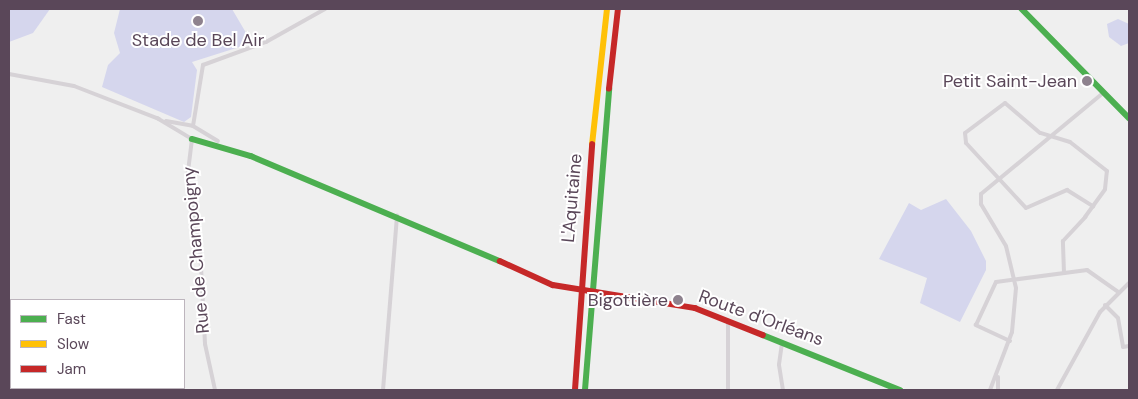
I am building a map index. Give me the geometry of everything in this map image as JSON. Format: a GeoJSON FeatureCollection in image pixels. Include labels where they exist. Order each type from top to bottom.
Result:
{"type":"FeatureCollection","features":[{"type":"Feature","properties":{"kind":"main road","name":"L'Aquitaine"},"geometry":{"type":"LineString","coordinates":[[575,390],[588,179],[607,9]]}},
{"type":"Feature","properties":{"kind":"main road","name":"L'Aquitaine"},"geometry":{"type":"LineString","coordinates":[[585,390],[600,173],[618,9]]}},
{"type":"Feature","properties":{"kind":"main road"},"geometry":{"type":"LineString","coordinates":[[1022,9],[1129,118]]}},
{"type":"Feature","properties":{"kind":"main road","name":"Route d'Orléans"},"geometry":{"type":"LineString","coordinates":[[194,135],[251,156],[397,216],[564,288],[605,297],[671,302],[783,340],[900,390]]}},
{"type":"Feature","properties":{"kind":"street"},"geometry":{"type":"LineString","coordinates":[[194,135],[193,126],[203,65],[266,42],[325,9]]}},
{"type":"Feature","properties":{"kind":"street"},"geometry":{"type":"LineString","coordinates":[[9,74],[74,86],[157,118],[188,128],[193,126]]}},
{"type":"Feature","properties":{"kind":"street"},"geometry":{"type":"LineString","coordinates":[[990,390],[999,375],[1010,341],[1015,279],[1003,238],[980,201],[983,190],[1103,93]]}},
{"type":"Feature","properties":{"kind":"street"},"geometry":{"type":"LineString","coordinates":[[1064,273],[1063,241],[1093,206],[1107,186],[1107,170],[1070,142],[1050,136],[1005,103],[967,130],[966,143],[1026,208],[1067,190],[1093,206]]}},
{"type":"Feature","properties":{"kind":"street"},"geometry":{"type":"LineString","coordinates":[[157,118],[194,135]]}},
{"type":"Feature","properties":{"kind":"street","name":"Rue de Champoigny"},"geometry":{"type":"LineString","coordinates":[[188,128],[194,135],[187,177],[200,248],[204,344],[215,390]]}},
{"type":"Feature","properties":{"kind":"street"},"geometry":{"type":"LineString","coordinates":[[383,390],[397,216]]}},
{"type":"Feature","properties":{"kind":"street"},"geometry":{"type":"LineString","coordinates":[[1010,341],[976,325],[995,283],[1091,271],[1118,292]]}},
{"type":"Feature","properties":{"kind":"street"},"geometry":{"type":"LineString","coordinates":[[1057,390],[1105,306],[1129,283]]}},
{"type":"Feature","properties":{"kind":"street"},"geometry":{"type":"LineString","coordinates":[[1105,306],[1118,318],[1127,340],[1123,347],[1129,346]]}},
{"type":"Feature","properties":{"kind":"street"},"geometry":{"type":"LineString","coordinates":[[728,320],[728,390]]}},
{"type":"Feature","properties":{"kind":"street"},"geometry":{"type":"LineString","coordinates":[[783,340],[779,365],[783,390]]}},
{"type":"Feature","properties":{"kind":"street"},"geometry":{"type":"LineString","coordinates":[[998,390],[999,375]]}},
{"type":"Feature","properties":{"kind":"shaded area"},"geometry":{"type":"Polygon","coordinates":[[[9,9],[50,9],[33,33],[9,42],[9,9]]]}},
{"type":"Feature","properties":{"kind":"shaded area"},"geometry":{"type":"Polygon","coordinates":[[[120,9],[232,9],[252,43],[192,62],[197,70],[191,117],[184,122],[102,87],[108,65],[120,53],[114,33],[120,9]]]}},
{"type":"Feature","properties":{"kind":"shaded area"},"geometry":{"type":"Polygon","coordinates":[[[1118,19],[1129,24],[1129,43],[1121,46],[1109,37],[1107,24],[1118,19]]]}},
{"type":"Feature","properties":{"kind":"shaded area"},"geometry":{"type":"Polygon","coordinates":[[[946,199],[971,231],[986,261],[986,270],[960,322],[920,303],[927,278],[879,259],[909,203],[921,210],[946,199]]]}},
{"type":"Feature","properties":{"kind":"traffic: fast"},"geometry":{"type":"LineString","coordinates":[[1022,9],[1129,118]]}},
{"type":"Feature","properties":{"kind":"traffic: fast"},"geometry":{"type":"LineString","coordinates":[[585,390],[609,89]]}},
{"type":"Feature","properties":{"kind":"traffic: fast"},"geometry":{"type":"LineString","coordinates":[[192,139],[251,156],[500,261]]}},
{"type":"Feature","properties":{"kind":"traffic: fast"},"geometry":{"type":"LineString","coordinates":[[763,335],[900,390]]}},
{"type":"Feature","properties":{"kind":"traffic: slow"},"geometry":{"type":"LineString","coordinates":[[592,145],[607,9]]}},
{"type":"Feature","properties":{"kind":"traffic: jam"},"geometry":{"type":"LineString","coordinates":[[609,89],[618,9]]}},
{"type":"Feature","properties":{"kind":"traffic: jam"},"geometry":{"type":"LineString","coordinates":[[575,390],[592,145]]}},
{"type":"Feature","properties":{"kind":"traffic: jam"},"geometry":{"type":"LineString","coordinates":[[500,261],[553,285],[695,308],[763,335]]}},
{"type":"Feature","properties":{"kind":"place","name":"Stade de Bel Air"},"geometry":{"type":"Point","coordinates":[198,21]}},
{"type":"Feature","properties":{"kind":"place","name":"Petit Saint-Jean"},"geometry":{"type":"Point","coordinates":[1087,81]}},
{"type":"Feature","properties":{"kind":"place","name":"Bigottière"},"geometry":{"type":"Point","coordinates":[678,300]}}]}
